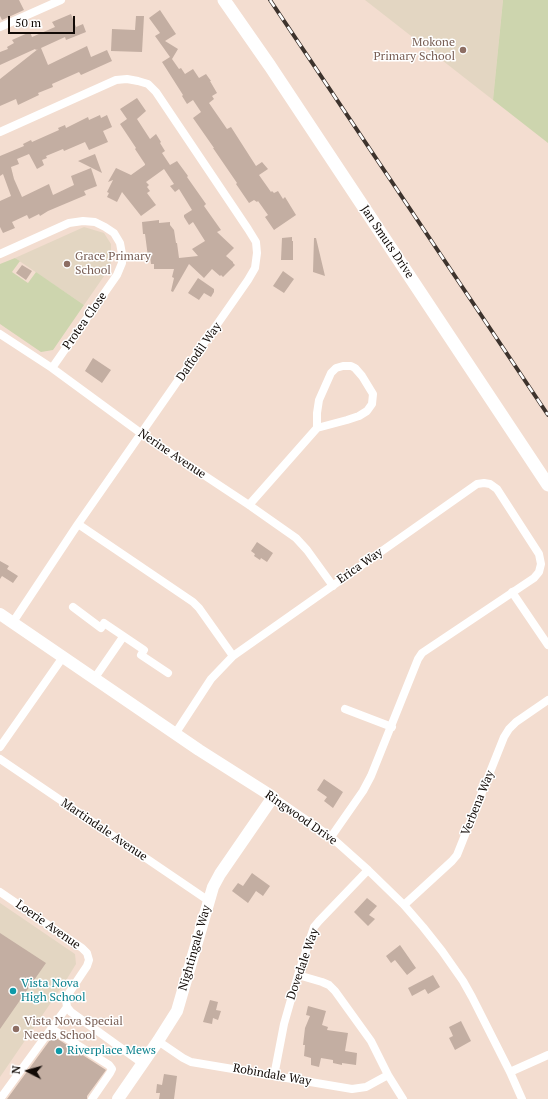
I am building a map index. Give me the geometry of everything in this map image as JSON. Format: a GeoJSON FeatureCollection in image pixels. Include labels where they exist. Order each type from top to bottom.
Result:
{"type":"FeatureCollection","features":[{"type":"Feature","properties":{"kind":"main road","name":"Jan Smuts Drive"},"geometry":{"type":"LineString","coordinates":[[224,0],[270,66],[548,485]]}},
{"type":"Feature","properties":{"kind":"street"},"geometry":{"type":"LineString","coordinates":[[0,27],[61,0]]}},
{"type":"Feature","properties":{"kind":"street","name":"Daffodil Way"},"geometry":{"type":"LineString","coordinates":[[0,132],[116,80],[127,79],[148,84],[156,92],[248,229],[256,242],[257,253],[255,268],[248,280],[78,524],[13,622]]}},
{"type":"Feature","properties":{"kind":"street","name":"Protea Close"},"geometry":{"type":"LineString","coordinates":[[0,254],[69,223],[83,221],[95,222],[105,227],[114,233],[120,243],[122,263],[117,274],[52,368]]}},
{"type":"Feature","properties":{"kind":"street","name":"Nerine Avenue"},"geometry":{"type":"LineString","coordinates":[[0,334],[52,368],[142,434],[296,538],[333,586]]}},
{"type":"Feature","properties":{"kind":"street"},"geometry":{"type":"LineString","coordinates":[[249,505],[317,428],[332,425],[359,416],[372,404],[373,394],[362,376],[355,368],[351,366],[343,366],[336,368],[331,373],[319,400],[317,428]]}},
{"type":"Feature","properties":{"kind":"street","name":"Erica Way"},"geometry":{"type":"LineString","coordinates":[[175,734],[211,678],[233,656],[477,484],[490,484],[497,489],[539,554],[542,564],[539,572],[534,578],[512,592]]}},
{"type":"Feature","properties":{"kind":"street"},"geometry":{"type":"LineString","coordinates":[[78,524],[193,602],[199,608],[233,656]]}},
{"type":"Feature","properties":{"kind":"street"},"geometry":{"type":"LineString","coordinates":[[331,837],[368,783],[392,727],[418,659],[422,653],[512,592],[548,645]]}},
{"type":"Feature","properties":{"kind":"street"},"geometry":{"type":"LineString","coordinates":[[73,607],[101,628],[104,624],[144,650],[141,655],[168,673]]}},
{"type":"Feature","properties":{"kind":"street","name":"Ringwood Drive"},"geometry":{"type":"LineString","coordinates":[[0,614],[175,734],[273,797],[331,837],[368,870],[404,905],[442,951],[472,997],[522,1099]]}},
{"type":"Feature","properties":{"kind":"street"},"geometry":{"type":"LineString","coordinates":[[94,679],[123,637]]}},
{"type":"Feature","properties":{"kind":"street"},"geometry":{"type":"LineString","coordinates":[[0,747],[63,656]]}},
{"type":"Feature","properties":{"kind":"street","name":"Verbena Way"},"geometry":{"type":"LineString","coordinates":[[404,905],[452,862],[457,855],[504,737],[509,729],[516,722],[548,700]]}},
{"type":"Feature","properties":{"kind":"street"},"geometry":{"type":"LineString","coordinates":[[345,710],[392,727]]}},
{"type":"Feature","properties":{"kind":"street","name":"Martindale Avenue"},"geometry":{"type":"LineString","coordinates":[[0,759],[208,901]]}},
{"type":"Feature","properties":{"kind":"street","name":"Nightingale Way"},"geometry":{"type":"LineString","coordinates":[[118,1099],[177,1011],[208,901],[214,887],[220,874],[273,797]]}},
{"type":"Feature","properties":{"kind":"street","name":"Dovedale Way"},"geometry":{"type":"LineString","coordinates":[[274,1076],[284,1024],[298,975],[314,928],[368,870]]}},
{"type":"Feature","properties":{"kind":"street","name":"Loerie Avenue"},"geometry":{"type":"LineString","coordinates":[[0,892],[82,948],[87,953],[89,960],[87,966],[66,1000],[67,1007]]}},
{"type":"Feature","properties":{"kind":"street"},"geometry":{"type":"LineString","coordinates":[[298,975],[329,985],[335,991],[371,1041],[388,1075],[403,1099]]}},
{"type":"Feature","properties":{"kind":"street"},"geometry":{"type":"LineString","coordinates":[[0,1099],[67,1007],[71,1012],[142,1063]]}},
{"type":"Feature","properties":{"kind":"street"},"geometry":{"type":"LineString","coordinates":[[52,1029],[109,1065],[112,1069],[92,1099]]}},
{"type":"Feature","properties":{"kind":"street","name":"Robindale Way"},"geometry":{"type":"LineString","coordinates":[[158,1041],[191,1062],[352,1089],[366,1087],[388,1075]]}},
{"type":"Feature","properties":{"kind":"street"},"geometry":{"type":"LineString","coordinates":[[510,1072],[548,1055]]}},
{"type":"Feature","properties":{"kind":"shaded area","name":"Mokone Primary School"},"geometry":{"type":"Polygon","coordinates":[[[365,0],[503,0],[493,100],[365,0]]]}},
{"type":"Feature","properties":{"kind":"shaded area","name":"Grace Primary School"},"geometry":{"type":"Polygon","coordinates":[[[84,227],[104,233],[111,244],[111,266],[84,305],[15,258],[84,227]]]}},
{"type":"Feature","properties":{"kind":"shaded area","name":"Vista Nova Special Needs School"},"geometry":{"type":"Polygon","coordinates":[[[0,903],[75,954],[76,964],[0,1077],[0,903]]]}},
{"type":"Feature","properties":{"kind":"green space"},"geometry":{"type":"Polygon","coordinates":[[[503,0],[548,0],[548,143],[493,100],[503,0]]]}},
{"type":"Feature","properties":{"kind":"green space"},"geometry":{"type":"Polygon","coordinates":[[[15,258],[20,261],[12,272],[28,283],[36,272],[84,305],[53,350],[41,352],[0,324],[0,264],[15,258]]]}},
{"type":"Feature","properties":{"kind":"building"},"geometry":{"type":"Polygon","coordinates":[[[0,0],[19,0],[24,10],[2,20],[0,16],[0,0]]]}},
{"type":"Feature","properties":{"kind":"building"},"geometry":{"type":"Polygon","coordinates":[[[160,10],[176,34],[165,41],[178,49],[172,59],[179,69],[181,68],[185,74],[193,69],[199,78],[206,74],[217,93],[212,96],[214,99],[209,103],[227,129],[231,127],[256,166],[262,162],[268,169],[259,175],[271,192],[272,191],[274,193],[278,191],[283,199],[285,197],[296,215],[274,230],[265,217],[268,215],[258,201],[257,202],[254,200],[249,203],[236,184],[237,183],[193,118],[201,112],[193,100],[187,104],[162,62],[170,57],[155,36],[160,33],[149,18],[160,10]]]}},
{"type":"Feature","properties":{"kind":"building"},"geometry":{"type":"Polygon","coordinates":[[[71,14],[76,27],[83,24],[86,32],[66,40],[65,37],[41,48],[48,65],[87,46],[91,57],[107,50],[112,61],[81,75],[79,72],[52,84],[53,87],[38,93],[39,95],[18,105],[16,99],[0,106],[0,79],[38,49],[0,65],[0,52],[8,49],[7,47],[14,43],[12,40],[30,32],[32,37],[55,27],[52,22],[71,14]]]}},
{"type":"Feature","properties":{"kind":"building"},"geometry":{"type":"Polygon","coordinates":[[[136,16],[144,16],[142,52],[111,51],[112,29],[135,30],[136,16]]]}},
{"type":"Feature","properties":{"kind":"building"},"geometry":{"type":"Polygon","coordinates":[[[137,98],[146,111],[137,119],[150,139],[156,134],[165,151],[162,153],[170,165],[177,161],[206,204],[204,206],[221,230],[217,232],[234,248],[226,256],[235,265],[223,277],[212,269],[204,278],[189,264],[173,292],[171,291],[174,278],[172,277],[174,269],[154,269],[154,264],[151,264],[150,256],[148,257],[145,234],[143,234],[142,222],[159,220],[159,223],[170,222],[170,225],[174,230],[179,258],[198,256],[192,249],[205,241],[193,222],[189,225],[184,217],[184,215],[192,210],[179,189],[175,192],[170,186],[174,184],[164,169],[146,182],[149,185],[147,187],[150,191],[147,193],[156,205],[141,216],[122,192],[117,202],[107,197],[109,193],[107,192],[113,180],[108,182],[116,168],[131,175],[145,165],[120,124],[127,119],[120,109],[137,98]]]}},
{"type":"Feature","properties":{"kind":"building"},"geometry":{"type":"Polygon","coordinates":[[[100,115],[101,118],[107,115],[112,127],[103,131],[108,142],[89,150],[85,142],[64,151],[63,149],[46,156],[47,158],[42,160],[44,165],[37,169],[29,154],[17,159],[19,164],[11,167],[14,179],[22,197],[49,184],[53,195],[74,185],[71,176],[91,168],[97,186],[84,191],[86,195],[48,211],[40,216],[39,214],[29,219],[27,215],[12,222],[15,228],[3,233],[0,227],[0,201],[11,196],[3,174],[0,176],[0,156],[24,146],[23,144],[31,140],[32,142],[59,130],[58,128],[65,125],[66,128],[88,117],[89,120],[100,115]]]}},
{"type":"Feature","properties":{"kind":"building"},"geometry":{"type":"Polygon","coordinates":[[[95,154],[102,173],[78,161],[95,154]]]}},
{"type":"Feature","properties":{"kind":"building"},"geometry":{"type":"Polygon","coordinates":[[[292,237],[293,260],[281,260],[282,238],[292,237]]]}},
{"type":"Feature","properties":{"kind":"building"},"geometry":{"type":"Polygon","coordinates":[[[314,238],[316,238],[325,276],[313,272],[314,238]]]}},
{"type":"Feature","properties":{"kind":"building"},"geometry":{"type":"Polygon","coordinates":[[[22,265],[32,271],[26,280],[16,273],[22,265]]]}},
{"type":"Feature","properties":{"kind":"building"},"geometry":{"type":"Polygon","coordinates":[[[283,271],[294,279],[284,293],[273,286],[283,271]]]}},
{"type":"Feature","properties":{"kind":"building"},"geometry":{"type":"Polygon","coordinates":[[[198,278],[214,289],[211,297],[204,293],[199,300],[188,293],[198,278]]]}},
{"type":"Feature","properties":{"kind":"building"},"geometry":{"type":"Polygon","coordinates":[[[93,358],[111,370],[102,383],[85,371],[93,358]]]}},
{"type":"Feature","properties":{"kind":"building"},"geometry":{"type":"Polygon","coordinates":[[[257,542],[273,553],[267,562],[254,556],[255,554],[251,551],[257,542]]]}},
{"type":"Feature","properties":{"kind":"building"},"geometry":{"type":"Polygon","coordinates":[[[0,561],[9,566],[7,569],[18,576],[13,583],[2,576],[0,579],[0,561]]]}},
{"type":"Feature","properties":{"kind":"building"},"geometry":{"type":"Polygon","coordinates":[[[324,779],[343,792],[333,808],[324,801],[327,797],[317,790],[324,779]]]}},
{"type":"Feature","properties":{"kind":"building"},"geometry":{"type":"Polygon","coordinates":[[[252,873],[270,886],[263,896],[256,891],[248,903],[232,891],[238,883],[243,886],[252,873]]]}},
{"type":"Feature","properties":{"kind":"building"},"geometry":{"type":"Polygon","coordinates":[[[367,898],[377,906],[369,915],[375,919],[368,926],[354,912],[367,898]]]}},
{"type":"Feature","properties":{"kind":"building","name":"Vista Nova High School"},"geometry":{"type":"Polygon","coordinates":[[[0,933],[46,963],[0,1029],[0,933]]]}},
{"type":"Feature","properties":{"kind":"building"},"geometry":{"type":"Polygon","coordinates":[[[400,945],[416,968],[407,975],[395,960],[391,963],[386,956],[400,945]]]}},
{"type":"Feature","properties":{"kind":"building"},"geometry":{"type":"Polygon","coordinates":[[[433,975],[440,987],[428,994],[425,989],[412,996],[408,988],[433,975]]]}},
{"type":"Feature","properties":{"kind":"building"},"geometry":{"type":"Polygon","coordinates":[[[210,1000],[218,1002],[216,1010],[221,1011],[218,1020],[213,1018],[212,1024],[203,1022],[210,1000]]]}},
{"type":"Feature","properties":{"kind":"building"},"geometry":{"type":"Polygon","coordinates":[[[308,1006],[326,1011],[322,1025],[328,1027],[327,1030],[348,1033],[345,1051],[357,1053],[356,1065],[342,1063],[342,1065],[333,1063],[333,1060],[321,1058],[319,1067],[311,1065],[311,1058],[304,1056],[305,1045],[303,1045],[305,1028],[310,1016],[306,1015],[308,1006]]]}},
{"type":"Feature","properties":{"kind":"building"},"geometry":{"type":"Polygon","coordinates":[[[461,1021],[471,1041],[455,1050],[449,1038],[453,1036],[449,1027],[461,1021]]]}},
{"type":"Feature","properties":{"kind":"building","name":"Riverplace Mews"},"geometry":{"type":"Polygon","coordinates":[[[53,1036],[106,1070],[87,1096],[87,1099],[7,1099],[53,1036]]]}},
{"type":"Feature","properties":{"kind":"building"},"geometry":{"type":"Polygon","coordinates":[[[164,1074],[177,1076],[174,1099],[159,1099],[160,1093],[156,1093],[157,1084],[162,1085],[164,1074]]]}},
{"type":"Feature","properties":{"kind":"railway"},"geometry":{"type":"LineString","coordinates":[[270,0],[548,415]]}},
{"type":"Feature","properties":{"kind":"place","name":"Mokone Primary School"},"geometry":{"type":"Point","coordinates":[463,50]}},
{"type":"Feature","properties":{"kind":"place","name":"Grace Primary School"},"geometry":{"type":"Point","coordinates":[67,264]}},
{"type":"Feature","properties":{"kind":"place","name":"Vista Nova High School"},"geometry":{"type":"Point","coordinates":[13,991]}},
{"type":"Feature","properties":{"kind":"place","name":"Vista Nova Special Needs School"},"geometry":{"type":"Point","coordinates":[16,1029]}},
{"type":"Feature","properties":{"kind":"place","name":"Riverplace Mews"},"geometry":{"type":"Point","coordinates":[59,1051]}}]}
